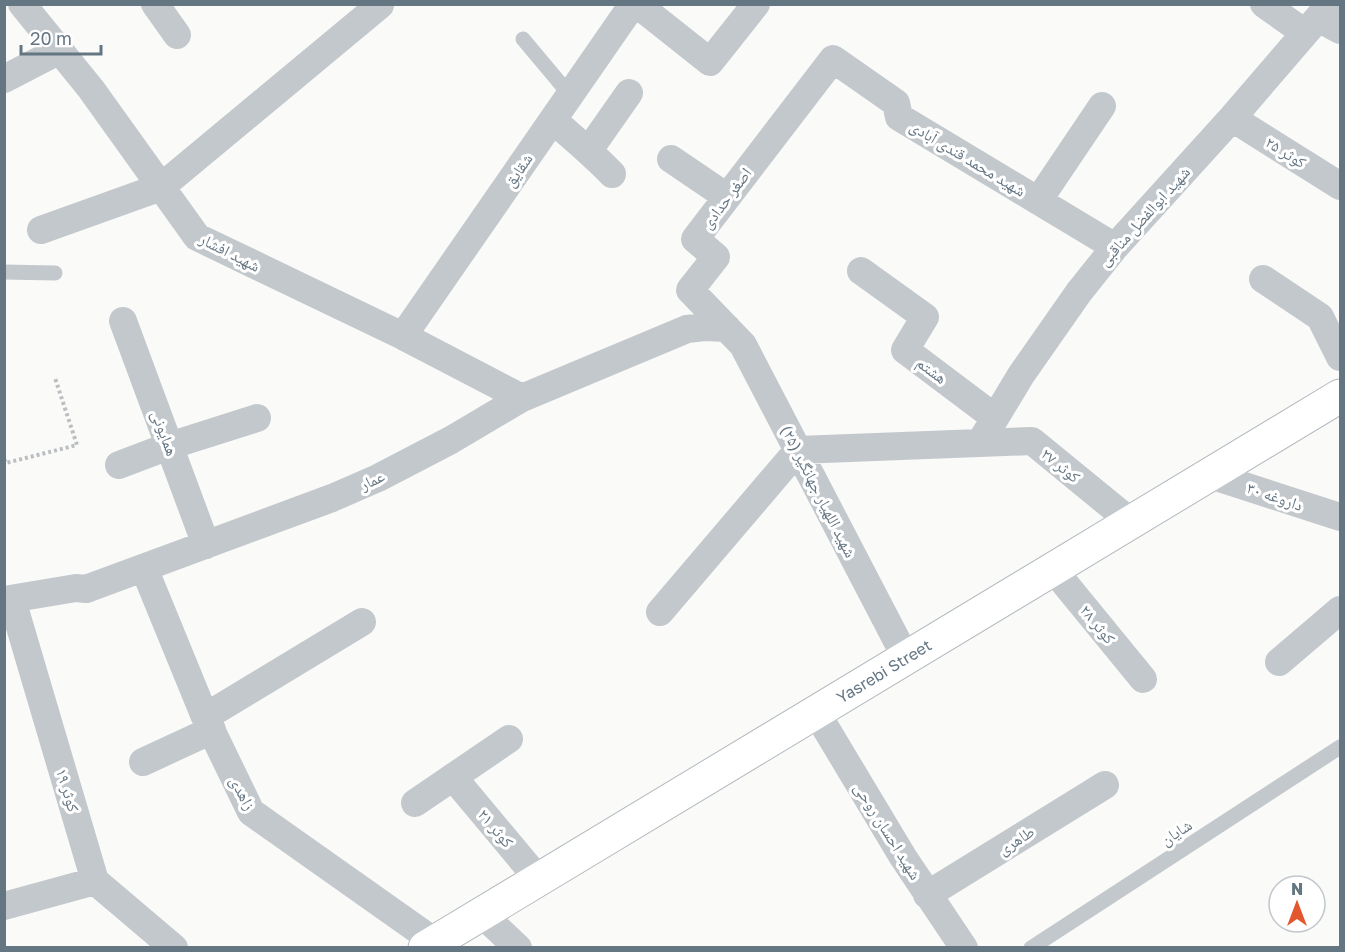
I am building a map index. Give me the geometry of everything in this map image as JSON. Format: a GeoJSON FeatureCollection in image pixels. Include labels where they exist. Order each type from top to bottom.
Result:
{"type":"FeatureCollection","features":[{"type":"Feature","properties":{"kind":"main road","name":"Yasrebi Street"},"geometry":{"type":"LineString","coordinates":[[430,945],[1341,396]]}},
{"type":"Feature","properties":{"kind":"street","name":"شهید افشار"},"geometry":{"type":"LineString","coordinates":[[22,4],[91,89],[197,237],[403,336],[522,398]]}},
{"type":"Feature","properties":{"kind":"street"},"geometry":{"type":"LineString","coordinates":[[155,4],[177,35]]}},
{"type":"Feature","properties":{"kind":"street"},"geometry":{"type":"LineString","coordinates":[[41,230],[161,188],[380,4]]}},
{"type":"Feature","properties":{"kind":"street"},"geometry":{"type":"LineString","coordinates":[[635,4],[710,62],[756,4]]}},
{"type":"Feature","properties":{"kind":"street","name":"شقایق"},"geometry":{"type":"LineString","coordinates":[[403,336],[635,4]]}},
{"type":"Feature","properties":{"kind":"street"},"geometry":{"type":"LineString","coordinates":[[1264,4],[1324,21]]}},
{"type":"Feature","properties":{"kind":"street","name":"شهید ابوالفضل مناقبی"},"geometry":{"type":"LineString","coordinates":[[980,442],[1058,320],[1115,246],[1324,21]]}},
{"type":"Feature","properties":{"kind":"street"},"geometry":{"type":"LineString","coordinates":[[4,79],[60,50]]}},
{"type":"Feature","properties":{"kind":"street","name":"اصغر حدادی"},"geometry":{"type":"LineString","coordinates":[[727,328],[690,290],[716,257],[695,239],[833,59]]}},
{"type":"Feature","properties":{"kind":"street","name":"شهید محمد قندی آبادی"},"geometry":{"type":"LineString","coordinates":[[833,59],[896,103],[899,117],[1115,246]]}},
{"type":"Feature","properties":{"kind":"street"},"geometry":{"type":"LineString","coordinates":[[589,150],[629,93]]}},
{"type":"Feature","properties":{"kind":"street"},"geometry":{"type":"LineString","coordinates":[[1038,201],[1102,106]]}},
{"type":"Feature","properties":{"kind":"street","name":"کوثر ۲۵"},"geometry":{"type":"LineString","coordinates":[[1232,118],[1341,186]]}},
{"type":"Feature","properties":{"kind":"street"},"geometry":{"type":"LineString","coordinates":[[553,120],[589,150],[612,174]]}},
{"type":"Feature","properties":{"kind":"street"},"geometry":{"type":"LineString","coordinates":[[671,159],[727,197]]}},
{"type":"Feature","properties":{"kind":"street","name":"هشتم"},"geometry":{"type":"LineString","coordinates":[[861,272],[924,317],[905,350],[994,417]]}},
{"type":"Feature","properties":{"kind":"street"},"geometry":{"type":"LineString","coordinates":[[1263,279],[1320,317],[1341,357]]}},
{"type":"Feature","properties":{"kind":"street","name":"همایونی"},"geometry":{"type":"LineString","coordinates":[[123,321],[206,545]]}},
{"type":"Feature","properties":{"kind":"street","name":"عمار"},"geometry":{"type":"LineString","coordinates":[[8,600],[76,588],[86,589],[332,498],[451,440],[522,398],[687,329],[727,328]]}},
{"type":"Feature","properties":{"kind":"street","name":"شهید اللهیار جهانگیر (۲۵)"},"geometry":{"type":"LineString","coordinates":[[727,328],[743,345],[906,658]]}},
{"type":"Feature","properties":{"kind":"street"},"geometry":{"type":"LineString","coordinates":[[119,465],[169,446],[257,418]]}},
{"type":"Feature","properties":{"kind":"street","name":"کوثر ۲۷"},"geometry":{"type":"LineString","coordinates":[[798,450],[1032,441],[1131,522]]}},
{"type":"Feature","properties":{"kind":"street"},"geometry":{"type":"LineString","coordinates":[[660,612],[798,450]]}},
{"type":"Feature","properties":{"kind":"street","name":"داروغه ۳۰"},"geometry":{"type":"LineString","coordinates":[[1209,475],[1341,517]]}},
{"type":"Feature","properties":{"kind":"street","name":"زاهدی"},"geometry":{"type":"LineString","coordinates":[[144,568],[208,724],[251,812],[430,945]]}},
{"type":"Feature","properties":{"kind":"street","name":"کوثر ۲۸"},"geometry":{"type":"LineString","coordinates":[[1053,569],[1143,679]]}},
{"type":"Feature","properties":{"kind":"street","name":"کوثر ۱۹"},"geometry":{"type":"LineString","coordinates":[[8,600],[95,881]]}},
{"type":"Feature","properties":{"kind":"street"},"geometry":{"type":"LineString","coordinates":[[1279,662],[1341,610]]}},
{"type":"Feature","properties":{"kind":"street"},"geometry":{"type":"LineString","coordinates":[[143,762],[208,724],[362,622]]}},
{"type":"Feature","properties":{"kind":"street","name":"شهید احسان روحی"},"geometry":{"type":"LineString","coordinates":[[816,712],[878,817],[927,895],[964,948]]}},
{"type":"Feature","properties":{"kind":"street"},"geometry":{"type":"LineString","coordinates":[[415,803],[509,739]]}},
{"type":"Feature","properties":{"kind":"street","name":"کوثر ۲۱"},"geometry":{"type":"LineString","coordinates":[[453,777],[538,880]]}},
{"type":"Feature","properties":{"kind":"street","name":"طاهری"},"geometry":{"type":"LineString","coordinates":[[927,895],[1105,785]]}},
{"type":"Feature","properties":{"kind":"street"},"geometry":{"type":"LineString","coordinates":[[4,906],[95,881],[174,948]]}},
{"type":"Feature","properties":{"kind":"street"},"geometry":{"type":"LineString","coordinates":[[482,914],[518,948]]}},
{"type":"Feature","properties":{"kind":"lane"},"geometry":{"type":"LineString","coordinates":[[523,39],[570,95]]}},
{"type":"Feature","properties":{"kind":"lane"},"geometry":{"type":"LineString","coordinates":[[4,272],[54,273]]}},
{"type":"Feature","properties":{"kind":"lane","name":"شایان"},"geometry":{"type":"LineString","coordinates":[[1031,948],[1341,747]]}},
{"type":"Feature","properties":{"kind":"path"},"geometry":{"type":"LineString","coordinates":[[4,459],[6,463],[77,445],[54,378]]}}]}
